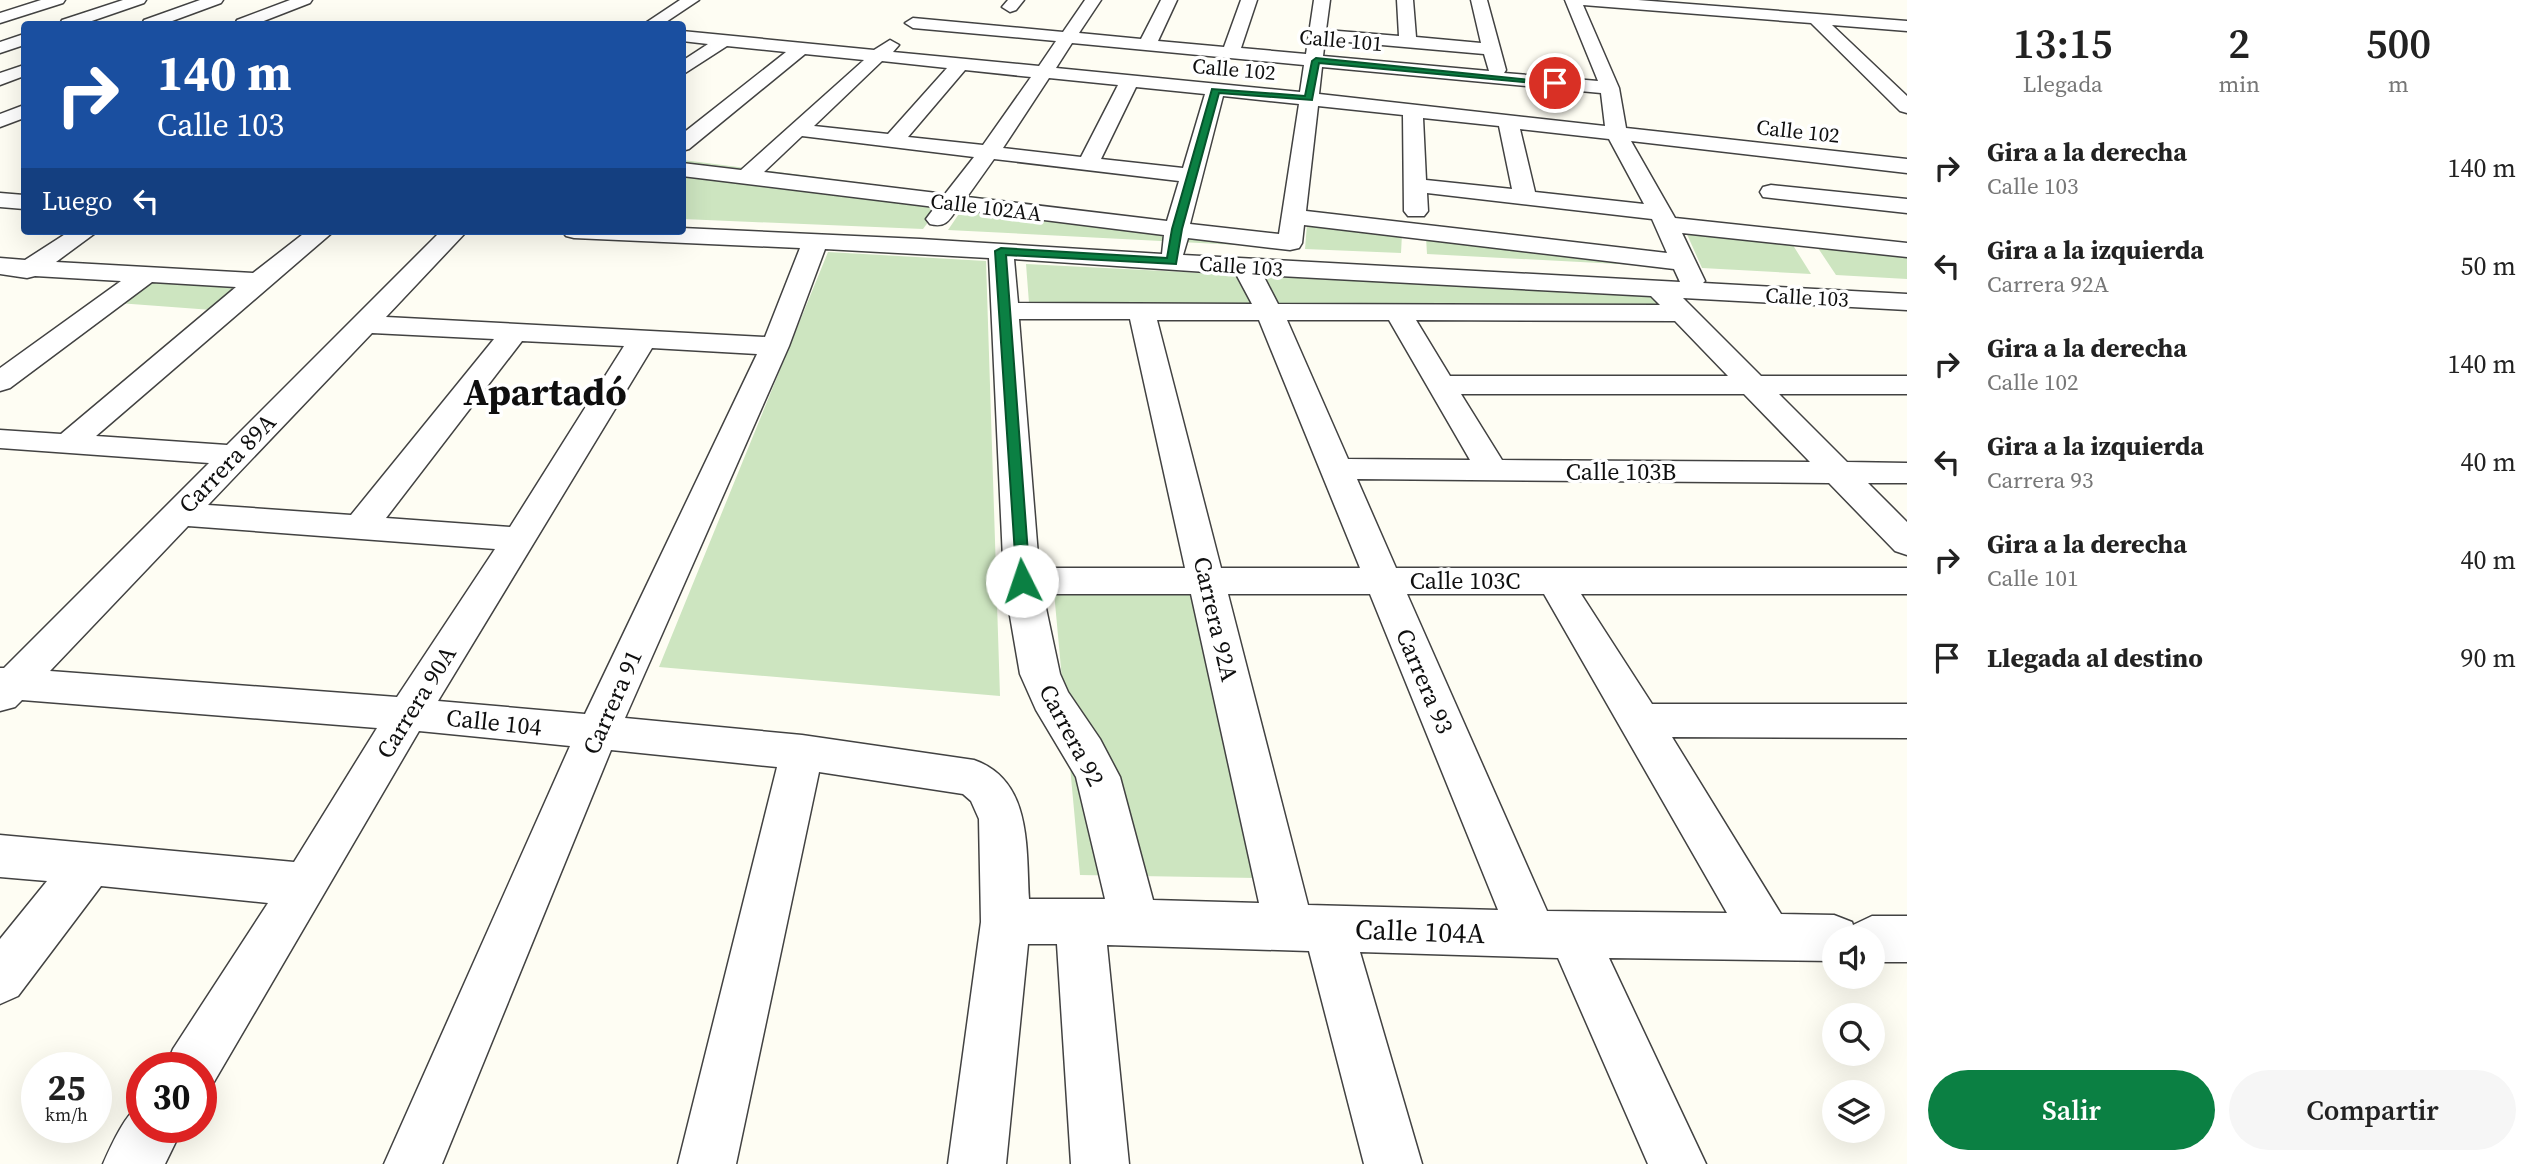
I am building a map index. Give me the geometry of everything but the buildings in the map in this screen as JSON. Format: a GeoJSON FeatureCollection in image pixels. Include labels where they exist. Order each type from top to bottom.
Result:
{"type":"FeatureCollection","features":[{"type":"Feature","properties":{"kind":"street"},"geometry":{"type":"LineString","coordinates":[[0,19],[57,0]]}},
{"type":"Feature","properties":{"kind":"street"},"geometry":{"type":"LineString","coordinates":[[77,21],[138,0]]}},
{"type":"Feature","properties":{"kind":"street"},"geometry":{"type":"LineString","coordinates":[[158,21],[215,0]]}},
{"type":"Feature","properties":{"kind":"street"},"geometry":{"type":"LineString","coordinates":[[251,21],[304,0]]}},
{"type":"Feature","properties":{"kind":"street"},"geometry":{"type":"LineString","coordinates":[[657,21],[691,0]]}},
{"type":"Feature","properties":{"kind":"street"},"geometry":{"type":"LineString","coordinates":[[1147,45],[1169,0]]}},
{"type":"Feature","properties":{"kind":"street"},"geometry":{"type":"LineString","coordinates":[[1231,53],[1249,0],[1243,0]]}},
{"type":"Feature","properties":{"kind":"street"},"geometry":{"type":"LineString","coordinates":[[1284,269],[1294,217],[1322,0]]}},
{"type":"Feature","properties":{"kind":"street"},"geometry":{"type":"LineString","coordinates":[[1405,0],[1408,41]]}},
{"type":"Feature","properties":{"kind":"street"},"geometry":{"type":"LineString","coordinates":[[1479,0],[1490,49],[1500,78]]}},
{"type":"Feature","properties":{"kind":"street"},"geometry":{"type":"LineString","coordinates":[[1907,21],[1576,0],[1610,88],[1616,133],[1663,218],[1682,262],[1690,302],[1752,384],[1907,543]]}},
{"type":"Feature","properties":{"kind":"street"},"geometry":{"type":"LineString","coordinates":[[1629,0],[1675,2],[1817,20],[1907,26]]}},
{"type":"Feature","properties":{"kind":"street"},"geometry":{"type":"LineString","coordinates":[[1008,4],[1035,9]]}},
{"type":"Feature","properties":{"kind":"street"},"geometry":{"type":"LineString","coordinates":[[1060,11],[1089,7]]}},
{"type":"Feature","properties":{"kind":"street"},"geometry":{"type":"LineString","coordinates":[[920,246],[1089,7]]}},
{"type":"Feature","properties":{"kind":"street"},"geometry":{"type":"LineString","coordinates":[[746,177],[928,8]]}},
{"type":"Feature","properties":{"kind":"street"},"geometry":{"type":"LineString","coordinates":[[1817,20],[1898,92],[1907,107]]}},
{"type":"Feature","properties":{"kind":"street","name":"Calle 101"},"geometry":{"type":"LineString","coordinates":[[913,23],[1610,88]]}},
{"type":"Feature","properties":{"kind":"street"},"geometry":{"type":"LineString","coordinates":[[0,26],[21,29]]}},
{"type":"Feature","properties":{"kind":"street"},"geometry":{"type":"LineString","coordinates":[[1319,34],[1490,49]]}},
{"type":"Feature","properties":{"kind":"street","name":"Calle 102"},"geometry":{"type":"LineString","coordinates":[[686,36],[1508,120],[1907,166]]}},
{"type":"Feature","properties":{"kind":"street"},"geometry":{"type":"LineString","coordinates":[[0,48],[21,40]]}},
{"type":"Feature","properties":{"kind":"street"},"geometry":{"type":"LineString","coordinates":[[686,67],[724,40]]}},
{"type":"Feature","properties":{"kind":"street"},"geometry":{"type":"LineString","coordinates":[[686,142],[801,48]]}},
{"type":"Feature","properties":{"kind":"street"},"geometry":{"type":"LineString","coordinates":[[893,141],[961,63]]}},
{"type":"Feature","properties":{"kind":"street"},"geometry":{"type":"LineString","coordinates":[[0,65],[21,68]]}},
{"type":"Feature","properties":{"kind":"street"},"geometry":{"type":"LineString","coordinates":[[0,79],[21,70]]}},
{"type":"Feature","properties":{"kind":"street"},"geometry":{"type":"LineString","coordinates":[[1088,164],[1129,82]]}},
{"type":"Feature","properties":{"kind":"street"},"geometry":{"type":"LineString","coordinates":[[1172,262],[1177,229],[1215,91]]}},
{"type":"Feature","properties":{"kind":"street"},"geometry":{"type":"LineString","coordinates":[[1413,110],[1416,275]]}},
{"type":"Feature","properties":{"kind":"street"},"geometry":{"type":"LineString","coordinates":[[0,121],[21,112]]}},
{"type":"Feature","properties":{"kind":"street"},"geometry":{"type":"LineString","coordinates":[[693,115],[715,117]]}},
{"type":"Feature","properties":{"kind":"street"},"geometry":{"type":"LineString","coordinates":[[1508,120],[1525,198]]}},
{"type":"Feature","properties":{"kind":"street"},"geometry":{"type":"LineString","coordinates":[[799,130],[1191,176]]}},
{"type":"Feature","properties":{"kind":"street"},"geometry":{"type":"LineString","coordinates":[[1739,148],[1771,192],[1799,239]]}},
{"type":"Feature","properties":{"kind":"street","name":"Calle 102AA"},"geometry":{"type":"LineString","coordinates":[[686,170],[1290,243]]}},
{"type":"Feature","properties":{"kind":"street"},"geometry":{"type":"LineString","coordinates":[[1415,185],[1525,198],[1799,239],[1907,250]]}},
{"type":"Feature","properties":{"kind":"street"},"geometry":{"type":"LineString","coordinates":[[1771,192],[1907,206]]}},
{"type":"Feature","properties":{"kind":"street"},"geometry":{"type":"LineString","coordinates":[[0,200],[21,202]]}},
{"type":"Feature","properties":{"kind":"street"},"geometry":{"type":"LineString","coordinates":[[1294,217],[1682,262]]}},
{"type":"Feature","properties":{"kind":"street"},"geometry":{"type":"LineString","coordinates":[[0,288],[80,235]]}},
{"type":"Feature","properties":{"kind":"street"},"geometry":{"type":"LineString","coordinates":[[70,442],[317,235]]}},
{"type":"Feature","properties":{"kind":"street","name":"Carrera 89A"},"geometry":{"type":"LineString","coordinates":[[4,688],[451,235]]}},
{"type":"Feature","properties":{"kind":"street","name":"Calle 103"},"geometry":{"type":"LineString","coordinates":[[661,235],[920,246],[1659,289],[1690,302]]}},
{"type":"Feature","properties":{"kind":"street","name":"Carrera 91"},"geometry":{"type":"LineString","coordinates":[[413,1164],[597,733],[775,346],[814,242]]}},
{"type":"Feature","properties":{"kind":"street","name":"Carrera 92"},"geometry":{"type":"LineString","coordinates":[[1001,251],[1022,581],[1040,674],[1050,699],[1085,751],[1098,777],[1135,923]]}},
{"type":"Feature","properties":{"kind":"street"},"geometry":{"type":"LineString","coordinates":[[0,265],[259,281]]}},
{"type":"Feature","properties":{"kind":"street","name":"Carrera 93"},"geometry":{"type":"LineString","coordinates":[[1245,266],[1270,313],[1382,580],[1552,934],[1677,1164]]}},
{"type":"Feature","properties":{"kind":"street"},"geometry":{"type":"LineString","coordinates":[[0,382],[148,273]]}},
{"type":"Feature","properties":{"kind":"street","name":"Calle 103"},"geometry":{"type":"LineString","coordinates":[[1006,311],[1398,313],[1690,302],[1907,302]]}},
{"type":"Feature","properties":{"kind":"street","name":"Carrera 92A"},"geometry":{"type":"LineString","coordinates":[[1142,312],[1207,580],[1309,928],[1393,1164]]}},
{"type":"Feature","properties":{"kind":"street"},"geometry":{"type":"LineString","coordinates":[[1398,313],[1492,470]]}},
{"type":"Feature","properties":{"kind":"street"},"geometry":{"type":"LineString","coordinates":[[362,324],[775,346]]}},
{"type":"Feature","properties":{"kind":"street"},"geometry":{"type":"LineString","coordinates":[[360,527],[514,332]]}},
{"type":"Feature","properties":{"kind":"street","name":"Carrera 90A"},"geometry":{"type":"LineString","coordinates":[[202,1052],[408,714],[643,339]]}},
{"type":"Feature","properties":{"kind":"street"},"geometry":{"type":"LineString","coordinates":[[1441,385],[1907,385]]}},
{"type":"Feature","properties":{"kind":"street"},"geometry":{"type":"LineString","coordinates":[[0,439],[235,455]]}},
{"type":"Feature","properties":{"kind":"street","name":"Calle 103B"},"geometry":{"type":"LineString","coordinates":[[1336,469],[1907,473]]}},
{"type":"Feature","properties":{"kind":"street"},"geometry":{"type":"LineString","coordinates":[[177,514],[520,539]]}},
{"type":"Feature","properties":{"kind":"street"},"geometry":{"type":"LineString","coordinates":[[1554,580],[1640,720],[1767,937]]}},
{"type":"Feature","properties":{"kind":"street","name":"Calle 103C"},"geometry":{"type":"LineString","coordinates":[[1022,581],[1907,581]]}},
{"type":"Feature","properties":{"kind":"street","name":"Calle 104"},"geometry":{"type":"LineString","coordinates":[[4,688],[408,714],[802,752],[974,778],[987,788],[1002,819],[1006,922]]}},
{"type":"Feature","properties":{"kind":"street"},"geometry":{"type":"LineString","coordinates":[[1640,720],[1907,720]]}},
{"type":"Feature","properties":{"kind":"street"},"geometry":{"type":"LineString","coordinates":[[707,1164],[802,752]]}},
{"type":"Feature","properties":{"kind":"street"},"geometry":{"type":"LineString","coordinates":[[0,856],[306,885]]}},
{"type":"Feature","properties":{"kind":"street"},"geometry":{"type":"LineString","coordinates":[[0,979],[90,864]]}},
{"type":"Feature","properties":{"kind":"street"},"geometry":{"type":"LineString","coordinates":[[1080,921],[1100,1164]]}},
{"type":"Feature","properties":{"kind":"street","name":"Calle 104A"},"geometry":{"type":"LineString","coordinates":[[1006,922],[1080,921],[1552,934],[1822,938]]}},
{"type":"Feature","properties":{"kind":"street"},"geometry":{"type":"LineString","coordinates":[[977,1164],[1006,922]]}},
{"type":"Feature","properties":{"kind":"street"},"geometry":{"type":"LineString","coordinates":[[1885,939],[1907,940]]}},
{"type":"Feature","properties":{"kind":"street"},"geometry":{"type":"LineString","coordinates":[[132,1164],[145,1143]]}},
{"type":"Feature","properties":{"kind":"green space"},"geometry":{"type":"Polygon","coordinates":[[[686,160],[949,194],[923,229],[686,219],[686,160]]]}},
{"type":"Feature","properties":{"kind":"green space"},"geometry":{"type":"Polygon","coordinates":[[[971,196],[1280,236],[1278,247],[948,230],[971,196]]]}},
{"type":"Feature","properties":{"kind":"green space"},"geometry":{"type":"Polygon","coordinates":[[[1307,224],[1402,234],[1401,253],[1305,249],[1307,224]]]}},
{"type":"Feature","properties":{"kind":"green space"},"geometry":{"type":"Polygon","coordinates":[[[1686,232],[1791,242],[1811,274],[1702,268],[1686,232]]]}},
{"type":"Feature","properties":{"kind":"green space"},"geometry":{"type":"Polygon","coordinates":[[[1426,237],[1655,266],[1427,254],[1426,237]]]}},
{"type":"Feature","properties":{"kind":"green space"},"geometry":{"type":"Polygon","coordinates":[[[1816,245],[1907,255],[1907,279],[1836,275],[1816,245]]]}},
{"type":"Feature","properties":{"kind":"green space"},"geometry":{"type":"Polygon","coordinates":[[[828,252],[986,261],[1000,696],[659,667],[828,252]]]}},
{"type":"Feature","properties":{"kind":"green space"},"geometry":{"type":"Polygon","coordinates":[[[1026,264],[1653,296],[1667,310],[1029,303],[1026,264]]]}},
{"type":"Feature","properties":{"kind":"green space"},"geometry":{"type":"Polygon","coordinates":[[[151,279],[243,285],[212,310],[118,303],[151,279]]]}},
{"type":"Feature","properties":{"kind":"green space"},"geometry":{"type":"Polygon","coordinates":[[[1054,592],[1192,594],[1256,878],[1080,875],[1054,592]]]}},
{"type":"Feature","properties":{"kind":"district","name":"Apartadó"},"geometry":{"type":"Point","coordinates":[545,392]}},
{"type":"Feature","properties":{"kind":"route"},"geometry":{"type":"LineString","coordinates":[[1022,581],[1001,251],[1172,262],[1177,229],[1215,91],[1309,99],[1316,61],[1555,83]]}}]}
